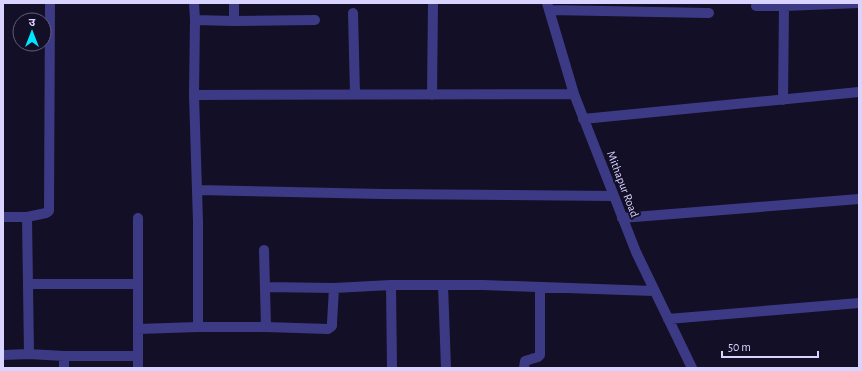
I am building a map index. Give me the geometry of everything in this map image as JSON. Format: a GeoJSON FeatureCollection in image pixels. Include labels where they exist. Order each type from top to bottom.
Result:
{"type":"FeatureCollection","features":[{"type":"Feature","properties":{"kind":"street"},"geometry":{"type":"LineString","coordinates":[[3,217],[27,217],[46,213],[49,208],[50,3]]}},
{"type":"Feature","properties":{"kind":"street"},"geometry":{"type":"LineString","coordinates":[[194,3],[198,327]]}},
{"type":"Feature","properties":{"kind":"street"},"geometry":{"type":"LineString","coordinates":[[234,3],[234,21]]}},
{"type":"Feature","properties":{"kind":"street"},"geometry":{"type":"LineString","coordinates":[[432,95],[433,3]]}},
{"type":"Feature","properties":{"kind":"street"},"geometry":{"type":"LineString","coordinates":[[756,6],[859,3]]}},
{"type":"Feature","properties":{"kind":"street"},"geometry":{"type":"LineString","coordinates":[[548,6],[710,13]]}},
{"type":"Feature","properties":{"kind":"street","name":"Mithapur Road"},"geometry":{"type":"LineString","coordinates":[[548,6],[574,94],[622,218],[654,291],[692,368]]}},
{"type":"Feature","properties":{"kind":"street"},"geometry":{"type":"LineString","coordinates":[[783,100],[784,6]]}},
{"type":"Feature","properties":{"kind":"street"},"geometry":{"type":"LineString","coordinates":[[353,13],[355,94]]}},
{"type":"Feature","properties":{"kind":"street"},"geometry":{"type":"LineString","coordinates":[[195,20],[315,20]]}},
{"type":"Feature","properties":{"kind":"street"},"geometry":{"type":"LineString","coordinates":[[583,119],[859,92]]}},
{"type":"Feature","properties":{"kind":"street"},"geometry":{"type":"LineString","coordinates":[[194,95],[574,94]]}},
{"type":"Feature","properties":{"kind":"street"},"geometry":{"type":"LineString","coordinates":[[197,190],[382,194],[614,196]]}},
{"type":"Feature","properties":{"kind":"street"},"geometry":{"type":"LineString","coordinates":[[622,218],[859,199]]}},
{"type":"Feature","properties":{"kind":"street"},"geometry":{"type":"LineString","coordinates":[[27,217],[29,354]]}},
{"type":"Feature","properties":{"kind":"street"},"geometry":{"type":"LineString","coordinates":[[138,218],[138,368]]}},
{"type":"Feature","properties":{"kind":"street"},"geometry":{"type":"LineString","coordinates":[[264,250],[266,327]]}},
{"type":"Feature","properties":{"kind":"street"},"geometry":{"type":"LineString","coordinates":[[28,284],[138,284]]}},
{"type":"Feature","properties":{"kind":"street"},"geometry":{"type":"LineString","coordinates":[[391,285],[392,368]]}},
{"type":"Feature","properties":{"kind":"street"},"geometry":{"type":"LineString","coordinates":[[265,288],[443,285],[654,291]]}},
{"type":"Feature","properties":{"kind":"street"},"geometry":{"type":"LineString","coordinates":[[443,285],[446,368]]}},
{"type":"Feature","properties":{"kind":"street"},"geometry":{"type":"LineString","coordinates":[[524,368],[525,361],[540,355],[540,287]]}},
{"type":"Feature","properties":{"kind":"street"},"geometry":{"type":"LineString","coordinates":[[138,329],[198,327],[328,329],[332,323],[334,288]]}},
{"type":"Feature","properties":{"kind":"street"},"geometry":{"type":"LineString","coordinates":[[668,318],[859,302]]}},
{"type":"Feature","properties":{"kind":"street"},"geometry":{"type":"LineString","coordinates":[[3,355],[138,356]]}},
{"type":"Feature","properties":{"kind":"street"},"geometry":{"type":"LineString","coordinates":[[64,356],[64,368]]}}]}
